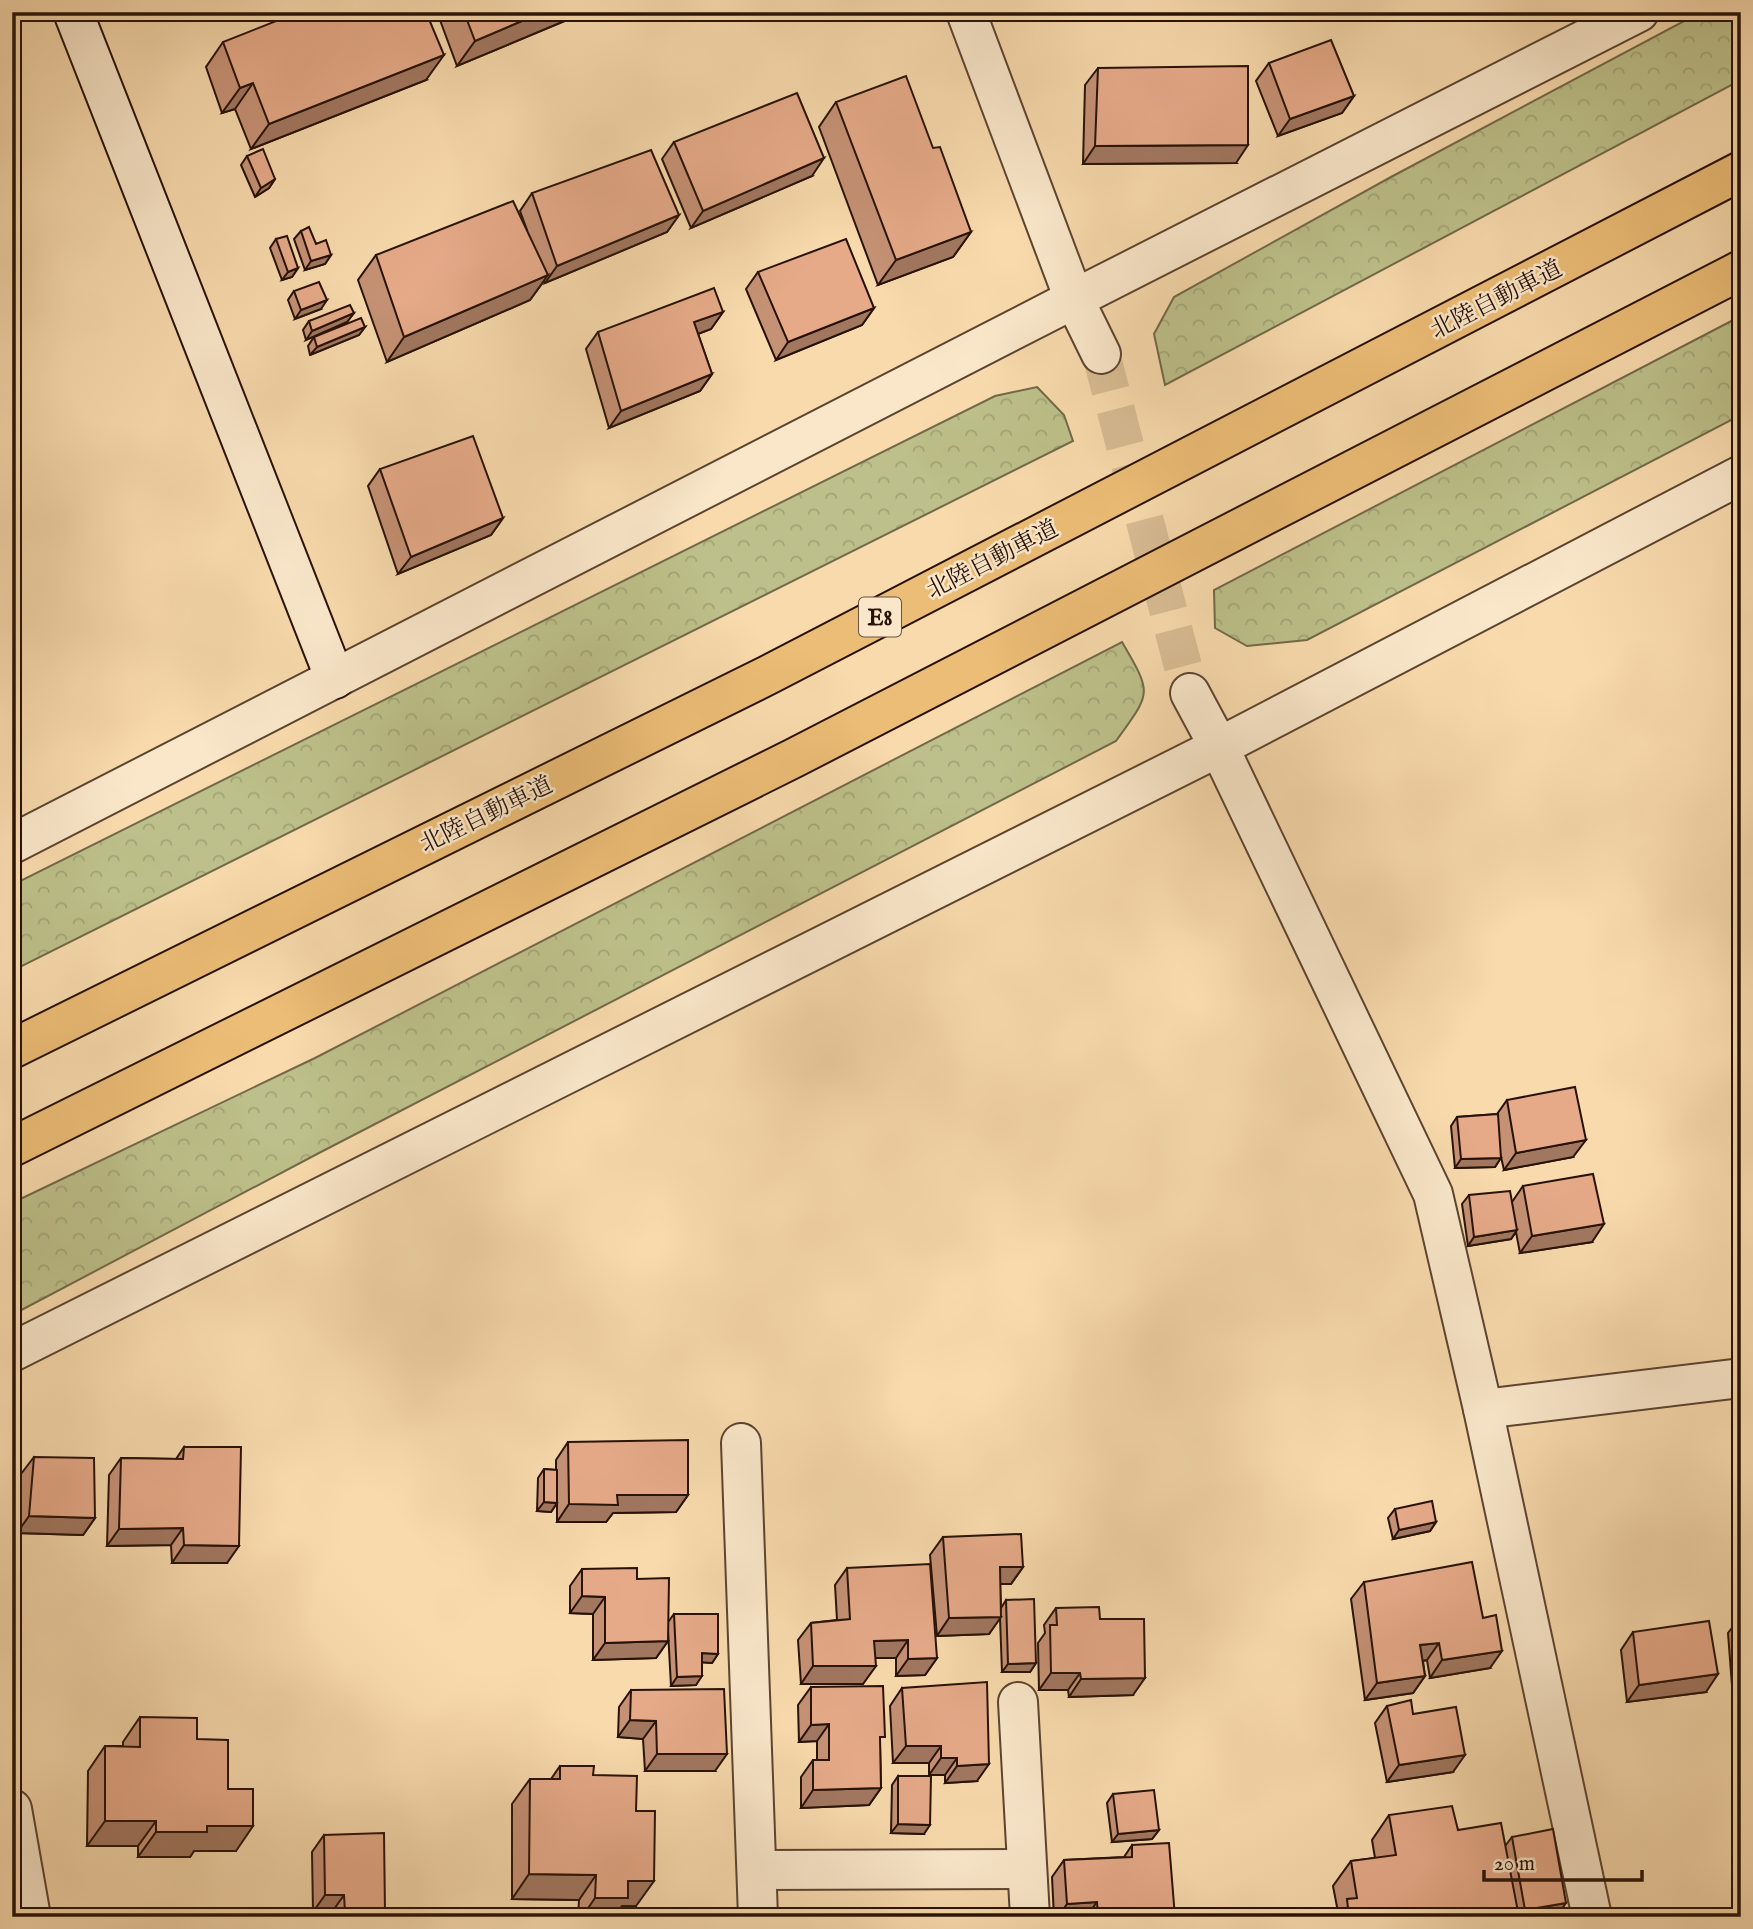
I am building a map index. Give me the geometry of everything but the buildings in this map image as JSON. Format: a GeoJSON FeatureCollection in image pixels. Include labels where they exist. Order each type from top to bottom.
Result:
{"type":"FeatureCollection","features":[{"type":"Feature","properties":{"kind":"highway","name":"北陸自動車道"},"geometry":{"type":"LineString","coordinates":[[12,1049],[768,675],[1741,171]]}},
{"type":"Feature","properties":{"kind":"highway"},"geometry":{"type":"LineString","coordinates":[[12,1147],[794,758],[1741,270]]}},
{"type":"Feature","properties":{"kind":"street"},"geometry":{"type":"LineString","coordinates":[[73,12],[335,679]]}},
{"type":"Feature","properties":{"kind":"street"},"geometry":{"type":"LineString","coordinates":[[967,12],[1074,299],[1101,354]]}},
{"type":"Feature","properties":{"kind":"street"},"geometry":{"type":"LineString","coordinates":[[12,844],[1639,12]]}},
{"type":"Feature","properties":{"kind":"street"},"geometry":{"type":"LineString","coordinates":[[12,1352],[1219,747],[1741,475]]}},
{"type":"Feature","properties":{"kind":"street"},"geometry":{"type":"LineString","coordinates":[[1190,693],[1219,747],[1433,1194],[1483,1409],[1592,1917]]}},
{"type":"Feature","properties":{"kind":"street"},"geometry":{"type":"LineString","coordinates":[[1483,1409],[1741,1378]]}},
{"type":"Feature","properties":{"kind":"street"},"geometry":{"type":"LineString","coordinates":[[740,1443],[758,1917]]}},
{"type":"Feature","properties":{"kind":"street"},"geometry":{"type":"LineString","coordinates":[[1018,1702],[1030,1917]]}},
{"type":"Feature","properties":{"kind":"street"},"geometry":{"type":"LineString","coordinates":[[12,1809],[31,1917]]}},
{"type":"Feature","properties":{"kind":"street"},"geometry":{"type":"LineString","coordinates":[[757,1870],[1027,1869]]}},
{"type":"Feature","properties":{"kind":"green space"},"geometry":{"type":"Polygon","coordinates":[[[1701,12],[1741,12],[1741,80],[1165,385],[1154,334],[1174,297],[1391,177],[1701,12]]]}},
{"type":"Feature","properties":{"kind":"green space"},"geometry":{"type":"Polygon","coordinates":[[[1741,316],[1741,415],[1307,640],[1247,646],[1215,628],[1214,590],[1741,316]]]}},
{"type":"Feature","properties":{"kind":"green space"},"geometry":{"type":"Polygon","coordinates":[[[1037,387],[1064,415],[1073,441],[12,971],[12,885],[995,396],[1037,387]]]}},
{"type":"Feature","properties":{"kind":"green space"},"geometry":{"type":"Polygon","coordinates":[[[1122,642],[1139,673],[1144,693],[1136,712],[1116,741],[319,1153],[12,1315],[12,1203],[315,1058],[1122,642]]]}},
{"type":"Feature","properties":{"kind":"tunnel"},"geometry":{"type":"LineString","coordinates":[[1101,354],[1190,693]]}}]}
